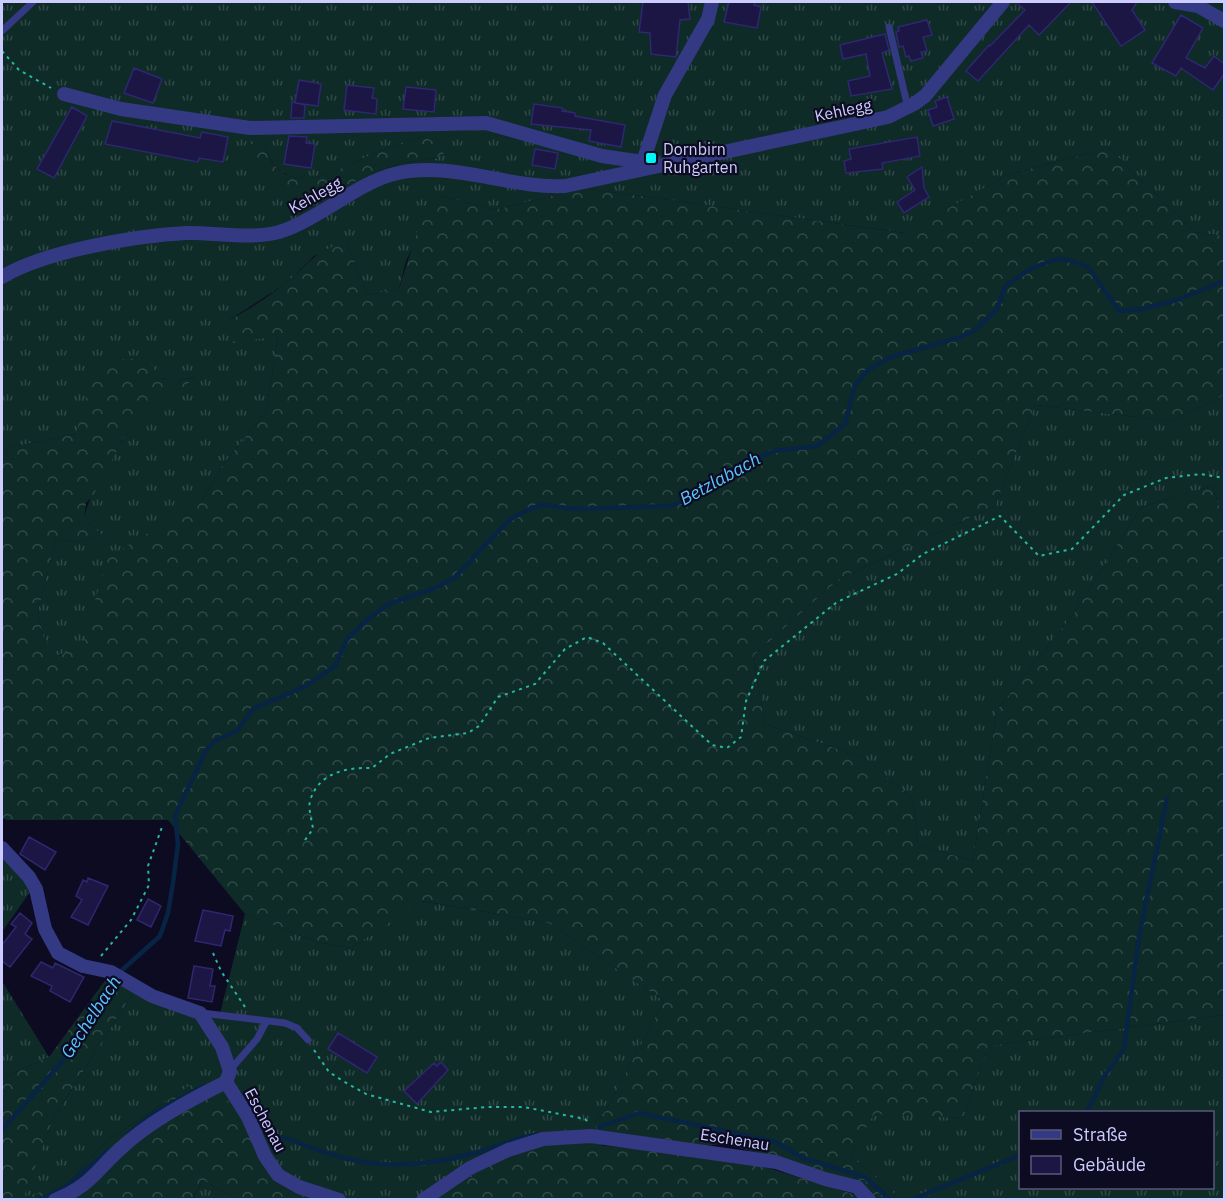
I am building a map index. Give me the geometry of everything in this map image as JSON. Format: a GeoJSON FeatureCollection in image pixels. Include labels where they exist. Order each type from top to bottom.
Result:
{"type":"FeatureCollection","features":[{"type":"Feature","properties":{"kind":"street"},"geometry":{"type":"LineString","coordinates":[[644,166],[665,94],[708,19],[712,2]]}},
{"type":"Feature","properties":{"kind":"street","name":"Kehlegg"},"geometry":{"type":"LineString","coordinates":[[2,277],[24,264],[55,254],[133,240],[186,233],[230,236],[284,231],[356,192],[398,173],[439,170],[541,187],[565,186],[644,166],[888,117],[908,108],[937,84],[1003,2]]}},
{"type":"Feature","properties":{"kind":"street"},"geometry":{"type":"LineString","coordinates":[[1175,2],[1198,6],[1224,21]]}},
{"type":"Feature","properties":{"kind":"street","name":"Kehlegg"},"geometry":{"type":"LineString","coordinates":[[64,94],[121,109],[250,128],[486,123],[644,166]]}},
{"type":"Feature","properties":{"kind":"street"},"geometry":{"type":"LineString","coordinates":[[2,848],[29,877],[36,889],[45,929],[58,953],[82,966],[111,972],[152,996],[200,1013]]}},
{"type":"Feature","properties":{"kind":"street","name":"Eschenau"},"geometry":{"type":"LineString","coordinates":[[200,1013],[222,1047],[228,1077],[265,1156],[278,1175],[299,1187],[339,1200]]}},
{"type":"Feature","properties":{"kind":"street"},"geometry":{"type":"LineString","coordinates":[[55,1200],[89,1183],[120,1149],[228,1077]]}},
{"type":"Feature","properties":{"kind":"street","name":"Eschenau"},"geometry":{"type":"LineString","coordinates":[[423,1200],[470,1168],[508,1150],[543,1139],[591,1136],[776,1162],[816,1176],[857,1186],[869,1200]]}},
{"type":"Feature","properties":{"kind":"lane"},"geometry":{"type":"LineString","coordinates":[[2,31],[33,2]]}},
{"type":"Feature","properties":{"kind":"lane"},"geometry":{"type":"LineString","coordinates":[[889,27],[908,108]]}},
{"type":"Feature","properties":{"kind":"lane"},"geometry":{"type":"LineString","coordinates":[[200,1013],[285,1023],[297,1028],[308,1040]]}},
{"type":"Feature","properties":{"kind":"lane"},"geometry":{"type":"LineString","coordinates":[[228,1077],[257,1039],[266,1022]]}},
{"type":"Feature","properties":{"kind":"path"},"geometry":{"type":"LineString","coordinates":[[2,51],[19,70],[64,94]]}},
{"type":"Feature","properties":{"kind":"path"},"geometry":{"type":"LineString","coordinates":[[305,840],[313,829],[309,803],[318,784],[338,771],[356,767],[372,768],[390,754],[429,738],[468,733],[479,726],[498,697],[536,684],[564,649],[587,637],[603,643],[712,745],[727,748],[741,737],[746,700],[764,661],[837,602],[897,574],[923,554],[1000,516],[1039,556],[1072,549],[1124,495],[1166,478],[1201,474],[1224,478]]}},
{"type":"Feature","properties":{"kind":"path"},"geometry":{"type":"LineString","coordinates":[[106,947],[131,920],[149,885],[148,866],[156,851],[162,827]]}},
{"type":"Feature","properties":{"kind":"path"},"geometry":{"type":"LineString","coordinates":[[213,953],[221,971],[247,1010],[249,1020]]}},
{"type":"Feature","properties":{"kind":"path"},"geometry":{"type":"LineString","coordinates":[[308,1040],[328,1072],[366,1094],[431,1112],[487,1107],[524,1107],[585,1119],[590,1129]]}},
{"type":"Feature","properties":{"kind":"green space"},"geometry":{"type":"Polygon","coordinates":[[[2,2],[1224,2],[1224,236],[1194,232],[1109,148],[1007,175],[906,233],[583,188],[495,210],[437,195],[406,261],[399,289],[368,295],[347,244],[314,256],[288,282],[228,321],[278,336],[266,412],[224,463],[202,500],[168,522],[92,620],[83,645],[57,656],[43,636],[38,611],[56,539],[76,542],[102,535],[84,519],[101,476],[132,427],[151,404],[175,392],[194,377],[177,381],[160,378],[76,434],[12,447],[2,455],[2,2]],[[423,136],[384,149],[330,173],[298,178],[284,173],[272,162],[263,143],[275,187],[317,194],[402,163],[437,158],[423,136]]]}},
{"type":"Feature","properties":{"kind":"green space"},"geometry":{"type":"Polygon","coordinates":[[[423,136],[434,142],[444,154],[403,163],[308,197],[297,197],[280,191],[266,178],[245,146],[254,139],[263,143],[272,162],[284,173],[298,178],[330,173],[379,151],[423,136]]]}},
{"type":"Feature","properties":{"kind":"green space"},"geometry":{"type":"Polygon","coordinates":[[[1109,148],[1194,232],[1224,236],[1224,395],[1171,421],[1035,405],[995,506],[839,579],[753,656],[765,724],[866,759],[913,799],[918,845],[973,861],[997,710],[1075,612],[1141,507],[1212,486],[1224,520],[1224,1015],[988,1046],[963,1118],[874,1114],[850,1156],[891,1190],[898,1199],[875,1199],[775,1157],[722,1144],[703,1146],[597,1132],[595,1121],[605,1112],[664,1001],[549,923],[422,901],[351,948],[317,942],[245,914],[168,820],[7,820],[2,818],[2,455],[12,447],[76,434],[96,361],[147,358],[160,378],[177,381],[196,377],[174,394],[153,403],[123,439],[94,494],[86,503],[84,519],[102,535],[76,542],[56,539],[38,611],[43,636],[58,656],[83,644],[107,558],[202,500],[224,463],[266,412],[278,336],[233,343],[228,321],[279,288],[320,253],[336,246],[347,244],[368,295],[399,289],[422,216],[437,195],[495,210],[583,188],[905,233],[1007,175],[1109,148]]]}},
{"type":"Feature","properties":{"kind":"green space"},"geometry":{"type":"Polygon","coordinates":[[[1224,395],[1224,520],[1212,486],[1141,507],[1075,612],[997,710],[973,861],[918,845],[913,799],[866,759],[765,724],[753,656],[839,579],[995,506],[1035,405],[1171,421],[1224,395]]]}},
{"type":"Feature","properties":{"kind":"green space"},"geometry":{"type":"Polygon","coordinates":[[[2,851],[32,889],[2,932],[2,851]]]}},
{"type":"Feature","properties":{"kind":"green space"},"geometry":{"type":"Polygon","coordinates":[[[421,901],[549,923],[664,1001],[605,1112],[595,1121],[602,1146],[571,1143],[457,1186],[434,1199],[311,1199],[286,1186],[238,1113],[192,1084],[104,1143],[68,1184],[23,1198],[53,1119],[134,991],[219,1018],[245,914],[317,942],[351,948],[421,901]]]}},
{"type":"Feature","properties":{"kind":"green space"},"geometry":{"type":"Polygon","coordinates":[[[109,975],[134,991],[53,1119],[24,1197],[68,1184],[104,1143],[192,1084],[211,1080],[238,1113],[286,1186],[311,1199],[237,1199],[203,1180],[192,1199],[2,1199],[2,1078],[49,1057],[109,975]]]}},
{"type":"Feature","properties":{"kind":"green space"},"geometry":{"type":"Polygon","coordinates":[[[2,981],[49,1057],[2,1078],[2,981]]]}},
{"type":"Feature","properties":{"kind":"green space"},"geometry":{"type":"Polygon","coordinates":[[[1224,1015],[1224,1199],[898,1199],[891,1190],[850,1156],[874,1113],[963,1118],[988,1046],[1224,1015]]]}},
{"type":"Feature","properties":{"kind":"green space"},"geometry":{"type":"Polygon","coordinates":[[[571,1143],[655,1150],[752,1163],[856,1195],[859,1199],[434,1200],[499,1160],[535,1147],[571,1143]]]}},
{"type":"Feature","properties":{"kind":"green space"},"geometry":{"type":"Polygon","coordinates":[[[203,1180],[237,1199],[192,1200],[203,1180]]]}},
{"type":"Feature","properties":{"kind":"building"},"geometry":{"type":"Polygon","coordinates":[[[643,2],[688,2],[690,19],[680,20],[676,57],[651,54],[650,33],[639,32],[643,2]]]}},
{"type":"Feature","properties":{"kind":"building"},"geometry":{"type":"Polygon","coordinates":[[[729,2],[755,2],[754,5],[761,7],[757,28],[724,22],[729,2]]]}},
{"type":"Feature","properties":{"kind":"building"},"geometry":{"type":"Polygon","coordinates":[[[1016,2],[1071,2],[1039,35],[1029,25],[978,81],[966,71],[1025,10],[1016,2]]]}},
{"type":"Feature","properties":{"kind":"building"},"geometry":{"type":"Polygon","coordinates":[[[1092,2],[1137,2],[1132,10],[1145,30],[1121,46],[1092,2]]]}},
{"type":"Feature","properties":{"kind":"building"},"geometry":{"type":"Polygon","coordinates":[[[1181,15],[1203,28],[1186,58],[1205,68],[1214,56],[1224,64],[1224,74],[1213,90],[1181,68],[1176,76],[1152,63],[1181,15]]]}},
{"type":"Feature","properties":{"kind":"building"},"geometry":{"type":"Polygon","coordinates":[[[927,20],[932,35],[923,37],[927,51],[921,52],[923,58],[911,61],[909,56],[906,57],[903,46],[899,47],[896,32],[899,31],[898,27],[927,20]]]}},
{"type":"Feature","properties":{"kind":"building"},"geometry":{"type":"Polygon","coordinates":[[[885,34],[889,50],[882,53],[892,89],[851,96],[848,81],[870,76],[866,54],[843,59],[840,45],[885,34]]]}},
{"type":"Feature","properties":{"kind":"building"},"geometry":{"type":"Polygon","coordinates":[[[134,68],[162,79],[153,103],[124,93],[134,68]]]}},
{"type":"Feature","properties":{"kind":"building"},"geometry":{"type":"Polygon","coordinates":[[[299,80],[321,84],[318,106],[295,103],[299,80]]]}},
{"type":"Feature","properties":{"kind":"building"},"geometry":{"type":"Polygon","coordinates":[[[347,85],[374,88],[372,98],[377,99],[376,114],[344,110],[347,85]]]}},
{"type":"Feature","properties":{"kind":"building"},"geometry":{"type":"Polygon","coordinates":[[[406,87],[436,90],[434,112],[403,109],[406,87]]]}},
{"type":"Feature","properties":{"kind":"building"},"geometry":{"type":"Polygon","coordinates":[[[947,97],[954,119],[933,126],[928,110],[937,107],[935,101],[947,97]]]}},
{"type":"Feature","properties":{"kind":"building"},"geometry":{"type":"Polygon","coordinates":[[[292,102],[305,105],[304,118],[291,118],[292,102]]]}},
{"type":"Feature","properties":{"kind":"building"},"geometry":{"type":"Polygon","coordinates":[[[534,104],[563,108],[562,111],[575,113],[575,116],[625,125],[621,147],[589,141],[591,130],[531,124],[534,104]]]}},
{"type":"Feature","properties":{"kind":"building"},"geometry":{"type":"Polygon","coordinates":[[[72,107],[87,116],[54,178],[37,169],[72,107]]]}},
{"type":"Feature","properties":{"kind":"building"},"geometry":{"type":"Polygon","coordinates":[[[112,121],[200,138],[202,132],[228,137],[223,162],[199,158],[198,162],[105,144],[112,121]]]}},
{"type":"Feature","properties":{"kind":"building"},"geometry":{"type":"Polygon","coordinates":[[[289,136],[307,137],[306,143],[315,144],[311,168],[284,164],[289,136]]]}},
{"type":"Feature","properties":{"kind":"building"},"geometry":{"type":"Polygon","coordinates":[[[917,137],[920,156],[882,163],[883,169],[846,173],[844,161],[851,159],[849,149],[917,137]]]}},
{"type":"Feature","properties":{"kind":"building"},"geometry":{"type":"Polygon","coordinates":[[[535,149],[558,153],[555,169],[532,165],[535,149]]]}},
{"type":"Feature","properties":{"kind":"building"},"geometry":{"type":"Polygon","coordinates":[[[922,167],[924,188],[929,197],[904,213],[897,202],[915,190],[907,177],[922,167]]]}},
{"type":"Feature","properties":{"kind":"building"},"geometry":{"type":"Polygon","coordinates":[[[29,837],[56,852],[45,870],[20,854],[29,837]]]}},
{"type":"Feature","properties":{"kind":"building"},"geometry":{"type":"Polygon","coordinates":[[[88,878],[108,886],[88,925],[71,917],[82,900],[76,896],[83,880],[87,882],[88,878]]]}},
{"type":"Feature","properties":{"kind":"building"},"geometry":{"type":"Polygon","coordinates":[[[148,899],[161,906],[151,927],[137,920],[148,899]]]}},
{"type":"Feature","properties":{"kind":"building"},"geometry":{"type":"Polygon","coordinates":[[[203,910],[233,916],[230,931],[225,930],[221,946],[195,941],[203,910]]]}},
{"type":"Feature","properties":{"kind":"building"},"geometry":{"type":"Polygon","coordinates":[[[20,913],[32,923],[25,934],[32,939],[10,967],[2,961],[2,945],[16,927],[11,924],[20,913]]]}},
{"type":"Feature","properties":{"kind":"building"},"geometry":{"type":"Polygon","coordinates":[[[41,962],[53,968],[55,963],[84,977],[70,1002],[50,991],[52,986],[31,976],[41,962]]]}},
{"type":"Feature","properties":{"kind":"building"},"geometry":{"type":"Polygon","coordinates":[[[194,966],[213,969],[210,986],[215,986],[212,1002],[188,998],[194,966]]]}},
{"type":"Feature","properties":{"kind":"building"},"geometry":{"type":"Polygon","coordinates":[[[338,1033],[377,1057],[367,1073],[328,1049],[338,1033]]]}},
{"type":"Feature","properties":{"kind":"building"},"geometry":{"type":"Polygon","coordinates":[[[441,1062],[448,1070],[417,1104],[404,1091],[434,1063],[437,1066],[441,1062]]]}},
{"type":"Feature","properties":{"kind":"waterway","name":"Betzlabach"},"geometry":{"type":"LineString","coordinates":[[2,1130],[61,1063],[121,971],[160,936],[168,913],[178,844],[175,816],[206,750],[216,740],[237,731],[253,709],[306,686],[335,666],[347,639],[368,619],[391,603],[435,588],[454,578],[509,520],[542,505],[577,509],[669,506],[689,499],[717,482],[729,471],[774,451],[817,446],[845,424],[855,385],[869,369],[891,357],[961,337],[976,329],[997,309],[1006,285],[1032,268],[1057,259],[1088,267],[1119,311],[1142,309],[1177,300],[1224,281]]}},
{"type":"Feature","properties":{"kind":"waterway"},"geometry":{"type":"LineString","coordinates":[[1087,1111],[1105,1075],[1124,1049],[1139,937],[1167,798]]}},
{"type":"Feature","properties":{"kind":"waterway"},"geometry":{"type":"LineString","coordinates":[[128,1134],[154,1113],[202,1087]]}},
{"type":"Feature","properties":{"kind":"waterway"},"geometry":{"type":"LineString","coordinates":[[242,1094],[258,1120],[272,1134],[320,1151],[362,1162],[404,1165],[425,1163],[480,1152],[523,1137],[541,1134]]}},
{"type":"Feature","properties":{"kind":"waterway"},"geometry":{"type":"LineString","coordinates":[[599,1127],[639,1113],[776,1142],[803,1158],[865,1177],[890,1200]]}},
{"type":"Feature","properties":{"kind":"waterway"},"geometry":{"type":"LineString","coordinates":[[39,1200],[64,1188],[108,1151]]}},
{"type":"Feature","properties":{"kind":"waterway"},"geometry":{"type":"LineString","coordinates":[[911,1200],[1019,1155]]}},
{"type":"Feature","properties":{"kind":"place","name":"Dornbirn Ruhgarten"},"geometry":{"type":"Point","coordinates":[651,158]}},
{"type":"Feature","properties":{"kind":"water label","name":"Gechelbach"},"geometry":{"type":"Point","coordinates":[91,1017]}}]}
